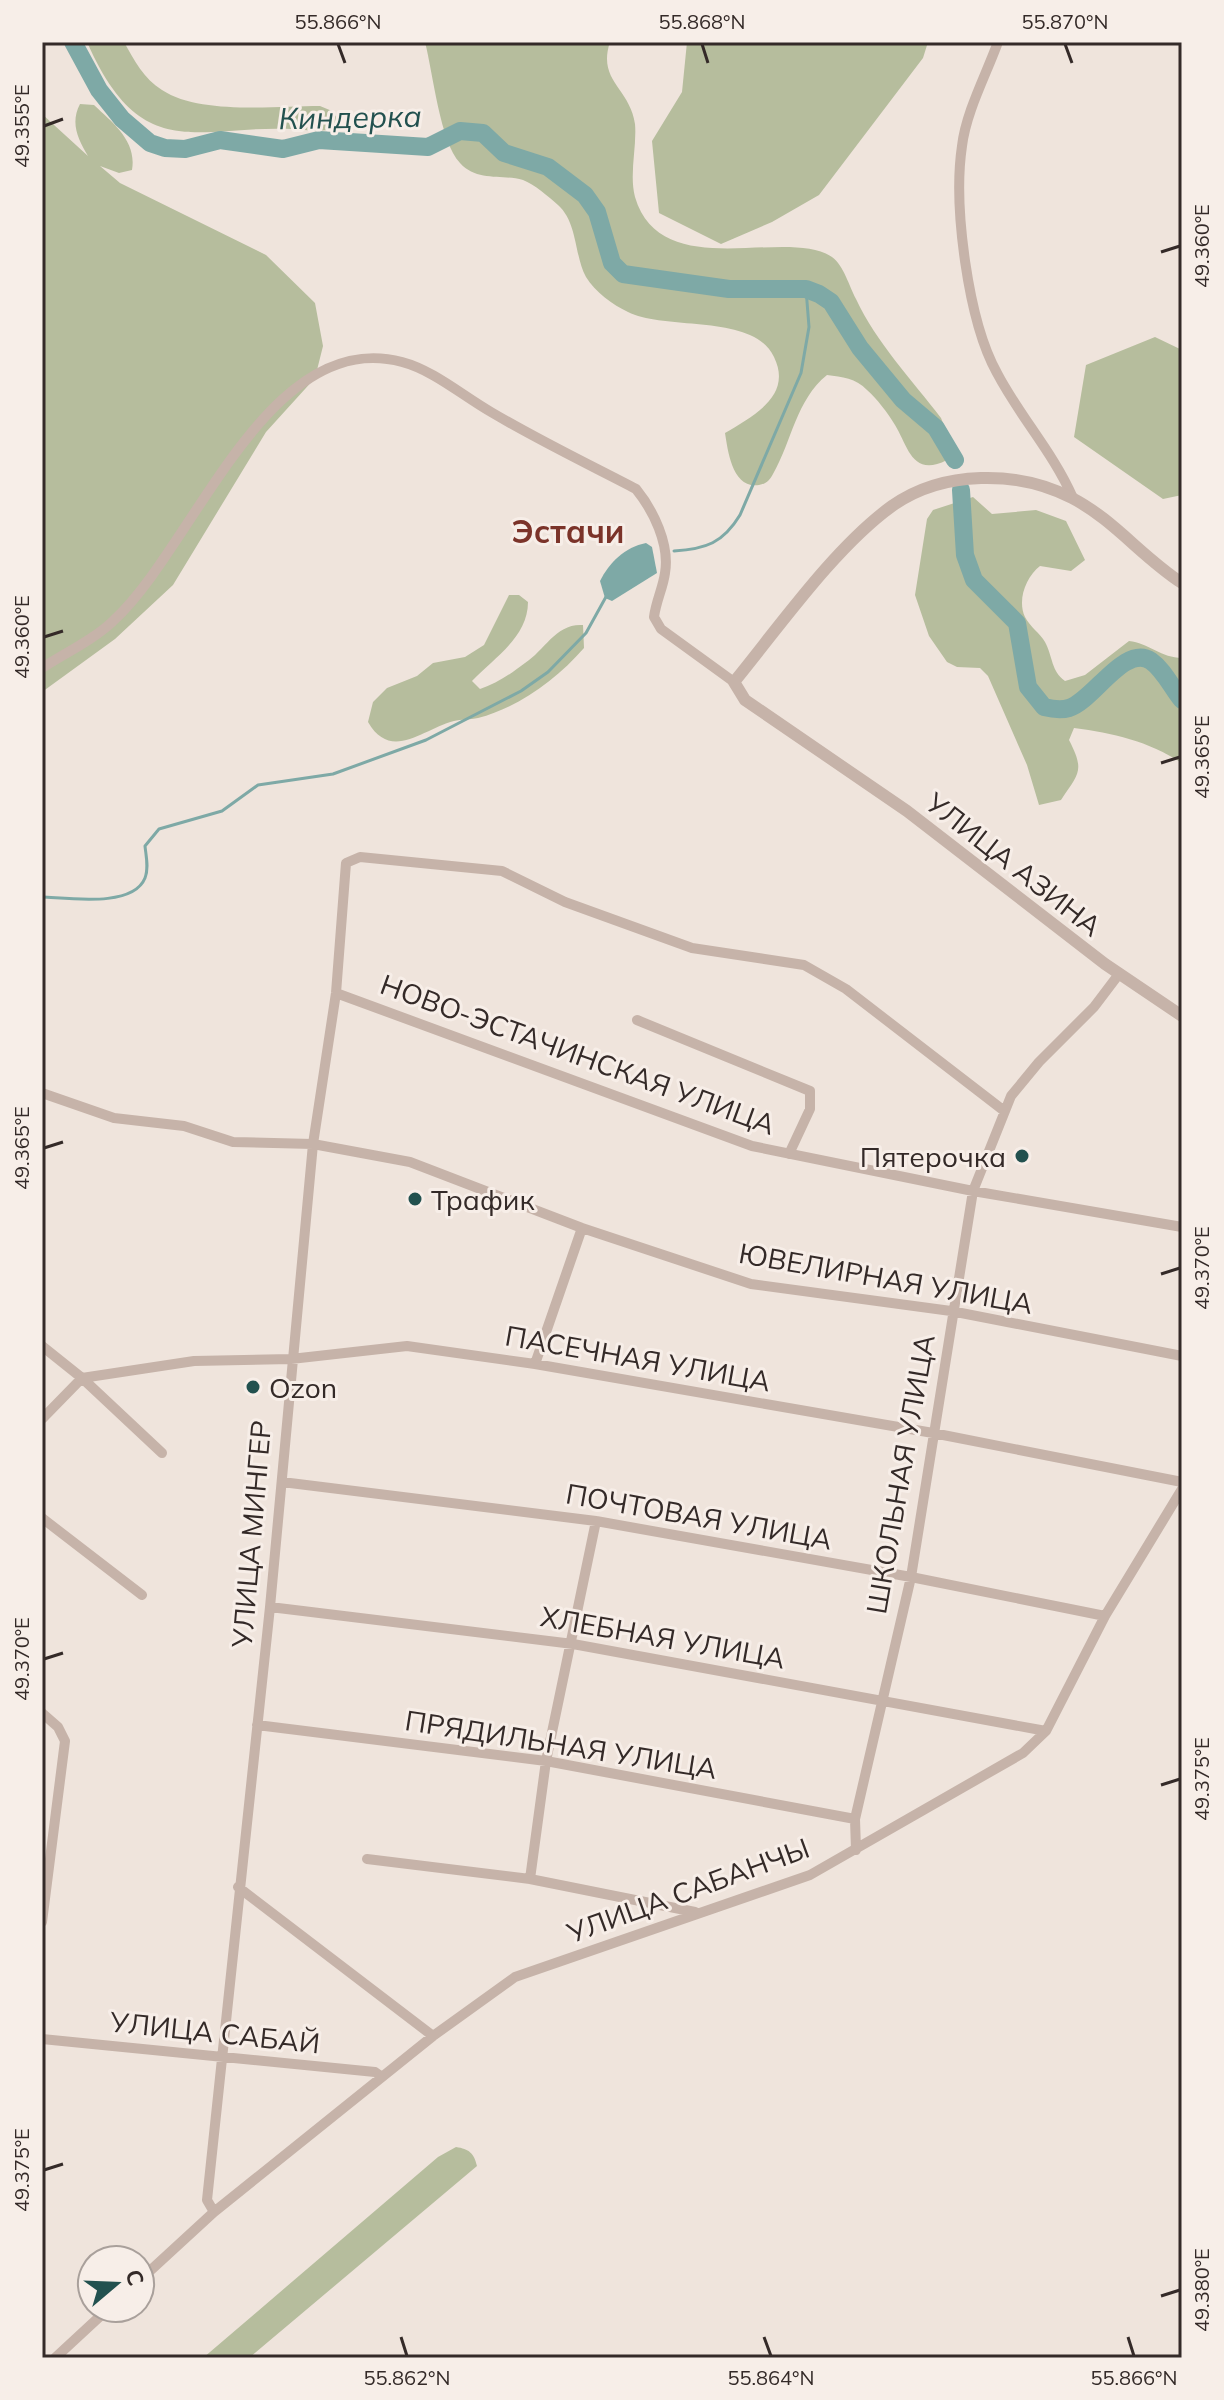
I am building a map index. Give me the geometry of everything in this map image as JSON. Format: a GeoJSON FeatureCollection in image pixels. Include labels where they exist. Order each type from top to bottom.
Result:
{"type":"FeatureCollection","features":[{"type":"Feature","properties":{"kind":"street"},"geometry":{"type":"LineString","coordinates":[[998,42],[962,144],[958,210],[984,349],[998,376],[1048,448],[1073,498]]}},
{"type":"Feature","properties":{"kind":"street"},"geometry":{"type":"LineString","coordinates":[[42,668],[113,622],[153,575],[227,468],[287,392],[325,368],[364,356],[403,362],[420,370],[495,415],[636,489],[650,507],[659,529],[666,570],[654,617],[661,629],[734,682],[858,535],[904,499],[943,484],[987,478],[1041,485],[1073,498],[1182,583]]}},
{"type":"Feature","properties":{"kind":"street","name":"УЛИЦА АЗИНА"},"geometry":{"type":"LineString","coordinates":[[734,682],[745,700],[907,811],[1119,974],[1182,1016]]}},
{"type":"Feature","properties":{"kind":"street","name":"УЛИЦА МИНГЕР"},"geometry":{"type":"LineString","coordinates":[[214,2212],[207,2200],[221,2056],[270,1607],[313,1144],[336,993],[344,867],[349,859],[360,857],[502,871],[565,902],[692,948],[804,965],[824,973],[1003,1110]]}},
{"type":"Feature","properties":{"kind":"street","name":"ШКОЛЬНАЯ УЛИЦА"},"geometry":{"type":"LineString","coordinates":[[856,1850],[855,1819],[911,1577],[951,1311],[973,1191],[1003,1110],[1039,1062],[1094,1007],[1119,974]]}},
{"type":"Feature","properties":{"kind":"street","name":"НОВО-ЭСТАЧИНСКАЯ УЛИЦА"},"geometry":{"type":"LineString","coordinates":[[336,993],[752,1146],[973,1191],[1182,1227]]}},
{"type":"Feature","properties":{"kind":"street"},"geometry":{"type":"LineString","coordinates":[[637,1020],[810,1091],[810,1109],[789,1154]]}},
{"type":"Feature","properties":{"kind":"street","name":"ЮВЕЛИРНАЯ УЛИЦА"},"geometry":{"type":"LineString","coordinates":[[42,1093],[114,1118],[184,1126],[233,1142],[313,1144],[410,1162],[582,1228],[751,1284],[951,1311],[1182,1356]]}},
{"type":"Feature","properties":{"kind":"street"},"geometry":{"type":"LineString","coordinates":[[535,1364],[582,1228]]}},
{"type":"Feature","properties":{"kind":"street"},"geometry":{"type":"LineString","coordinates":[[42,1346],[82,1378],[162,1453]]}},
{"type":"Feature","properties":{"kind":"street","name":"ПАСЕЧНАЯ УЛИЦА"},"geometry":{"type":"LineString","coordinates":[[82,1378],[194,1361],[291,1359],[407,1346],[535,1364],[933,1433],[1182,1482]]}},
{"type":"Feature","properties":{"kind":"street"},"geometry":{"type":"LineString","coordinates":[[42,1419],[82,1378]]}},
{"type":"Feature","properties":{"kind":"street","name":"ПОЧТОВАЯ УЛИЦА"},"geometry":{"type":"LineString","coordinates":[[282,1482],[596,1521],[911,1577],[1105,1616]]}},
{"type":"Feature","properties":{"kind":"street","name":"УЛИЦА САБАНЧЫ"},"geometry":{"type":"LineString","coordinates":[[156,2265],[214,2212],[433,2036],[515,1977],[810,1875],[1023,1753],[1046,1731],[1105,1616],[1182,1489]]}},
{"type":"Feature","properties":{"kind":"street"},"geometry":{"type":"LineString","coordinates":[[42,1518],[142,1595]]}},
{"type":"Feature","properties":{"kind":"street"},"geometry":{"type":"LineString","coordinates":[[530,1879],[546,1761],[573,1644],[596,1521]]}},
{"type":"Feature","properties":{"kind":"street","name":"ХЛЕБНАЯ УЛИЦА"},"geometry":{"type":"LineString","coordinates":[[270,1607],[573,1644],[1046,1731]]}},
{"type":"Feature","properties":{"kind":"street"},"geometry":{"type":"LineString","coordinates":[[42,1713],[58,1727],[65,1741],[42,1922]]}},
{"type":"Feature","properties":{"kind":"street","name":"ПРЯДИЛЬНАЯ УЛИЦА"},"geometry":{"type":"LineString","coordinates":[[257,1725],[546,1761],[855,1819]]}},
{"type":"Feature","properties":{"kind":"street"},"geometry":{"type":"LineString","coordinates":[[367,1859],[530,1879],[697,1913]]}},
{"type":"Feature","properties":{"kind":"street"},"geometry":{"type":"LineString","coordinates":[[238,1887],[433,2036]]}},
{"type":"Feature","properties":{"kind":"street","name":"УЛИЦА САБАЙ"},"geometry":{"type":"LineString","coordinates":[[42,2039],[375,2072],[382,2077]]}},
{"type":"Feature","properties":{"kind":"street"},"geometry":{"type":"LineString","coordinates":[[55,2358],[92,2324]]}},
{"type":"Feature","properties":{"kind":"green space"},"geometry":{"type":"Polygon","coordinates":[[[87,42],[124,42],[150,80],[178,98],[217,106],[320,106],[332,111],[340,122],[329,130],[315,131],[182,132],[156,125],[132,110],[109,84],[87,42]]]}},
{"type":"Feature","properties":{"kind":"green space"},"geometry":{"type":"Polygon","coordinates":[[[425,42],[610,42],[607,55],[611,76],[627,101],[635,124],[635,197],[649,224],[670,239],[697,246],[812,249],[832,257],[843,271],[874,330],[941,418],[947,433],[947,460],[935,465],[919,462],[908,450],[889,416],[863,386],[843,377],[827,375],[808,396],[771,478],[759,485],[743,481],[733,467],[725,433],[758,412],[774,394],[778,371],[774,357],[764,343],[729,328],[644,318],[622,309],[599,293],[586,277],[569,221],[558,205],[523,180],[474,173],[460,163],[453,153],[442,124],[425,42]]]}},
{"type":"Feature","properties":{"kind":"green space"},"geometry":{"type":"Polygon","coordinates":[[[687,42],[928,42],[923,58],[819,195],[772,222],[721,244],[659,213],[652,141],[682,92],[687,42]]]}},
{"type":"Feature","properties":{"kind":"green space"},"geometry":{"type":"Polygon","coordinates":[[[80,104],[94,105],[122,133],[131,150],[132,170],[119,173],[100,166],[120,183],[266,255],[315,303],[323,346],[315,378],[266,432],[173,585],[115,639],[42,692],[42,114],[88,156],[78,137],[76,124],[80,104]]]}},
{"type":"Feature","properties":{"kind":"green space"},"geometry":{"type":"Polygon","coordinates":[[[1155,337],[1182,350],[1182,495],[1163,499],[1074,437],[1086,365],[1155,337]]]}},
{"type":"Feature","properties":{"kind":"green space"},"geometry":{"type":"Polygon","coordinates":[[[973,497],[992,514],[1036,510],[1066,521],[1085,560],[1071,571],[1040,566],[1027,582],[1022,603],[1025,617],[1045,642],[1055,668],[1065,681],[1085,675],[1129,641],[1182,658],[1182,763],[1130,739],[1074,728],[1069,740],[1077,759],[1076,777],[1061,800],[1039,805],[1027,765],[988,676],[980,668],[957,667],[947,662],[929,636],[915,595],[927,519],[933,510],[973,497]]]}},
{"type":"Feature","properties":{"kind":"green space"},"geometry":{"type":"Polygon","coordinates":[[[509,595],[519,595],[528,602],[526,614],[508,646],[472,681],[480,689],[515,671],[565,628],[583,625],[584,648],[536,691],[508,707],[475,719],[454,721],[408,740],[387,740],[377,734],[368,722],[373,702],[387,688],[417,676],[433,663],[465,657],[484,645],[509,595]]]}},
{"type":"Feature","properties":{"kind":"green space"},"geometry":{"type":"Polygon","coordinates":[[[456,2147],[470,2152],[477,2166],[249,2358],[203,2358],[438,2157],[456,2147]]]}},
{"type":"Feature","properties":{"kind":"water"},"geometry":{"type":"Polygon","coordinates":[[[646,543],[652,547],[657,573],[612,601],[605,598],[600,581],[608,568],[625,552],[646,543]]]}},
{"type":"Feature","properties":{"kind":"waterway","name":"Киндерка"},"geometry":{"type":"LineString","coordinates":[[73,42],[99,90],[122,119],[150,143],[165,148],[185,149],[220,140],[283,149],[319,140],[428,147],[460,131],[483,133],[504,153],[548,167],[585,195],[597,212],[612,263],[623,274],[729,289],[806,289],[831,302],[860,348],[903,400],[936,428],[955,460]]}},
{"type":"Feature","properties":{"kind":"waterway"},"geometry":{"type":"LineString","coordinates":[[674,551],[713,543],[734,525],[740,515],[801,373],[809,327],[806,289]]}},
{"type":"Feature","properties":{"kind":"waterway","name":"Киндерка"},"geometry":{"type":"LineString","coordinates":[[961,490],[965,555],[974,580],[1017,623],[1028,687],[1044,707],[1069,708],[1120,666],[1141,658],[1156,665],[1182,700]]}},
{"type":"Feature","properties":{"kind":"waterway"},"geometry":{"type":"LineString","coordinates":[[42,897],[99,899],[128,894],[145,878],[145,846],[159,829],[222,811],[258,785],[333,774],[426,740],[521,691],[548,672],[586,633],[607,595]]}},
{"type":"Feature","properties":{"kind":"place","name":"Пятерочка"},"geometry":{"type":"Point","coordinates":[1022,1156]}},
{"type":"Feature","properties":{"kind":"place","name":"Трафик"},"geometry":{"type":"Point","coordinates":[415,1199]}},
{"type":"Feature","properties":{"kind":"place","name":"Ozon"},"geometry":{"type":"Point","coordinates":[253,1387]}},
{"type":"Feature","properties":{"kind":"district","name":"Эстачи"},"geometry":{"type":"Point","coordinates":[568,531]}}]}
